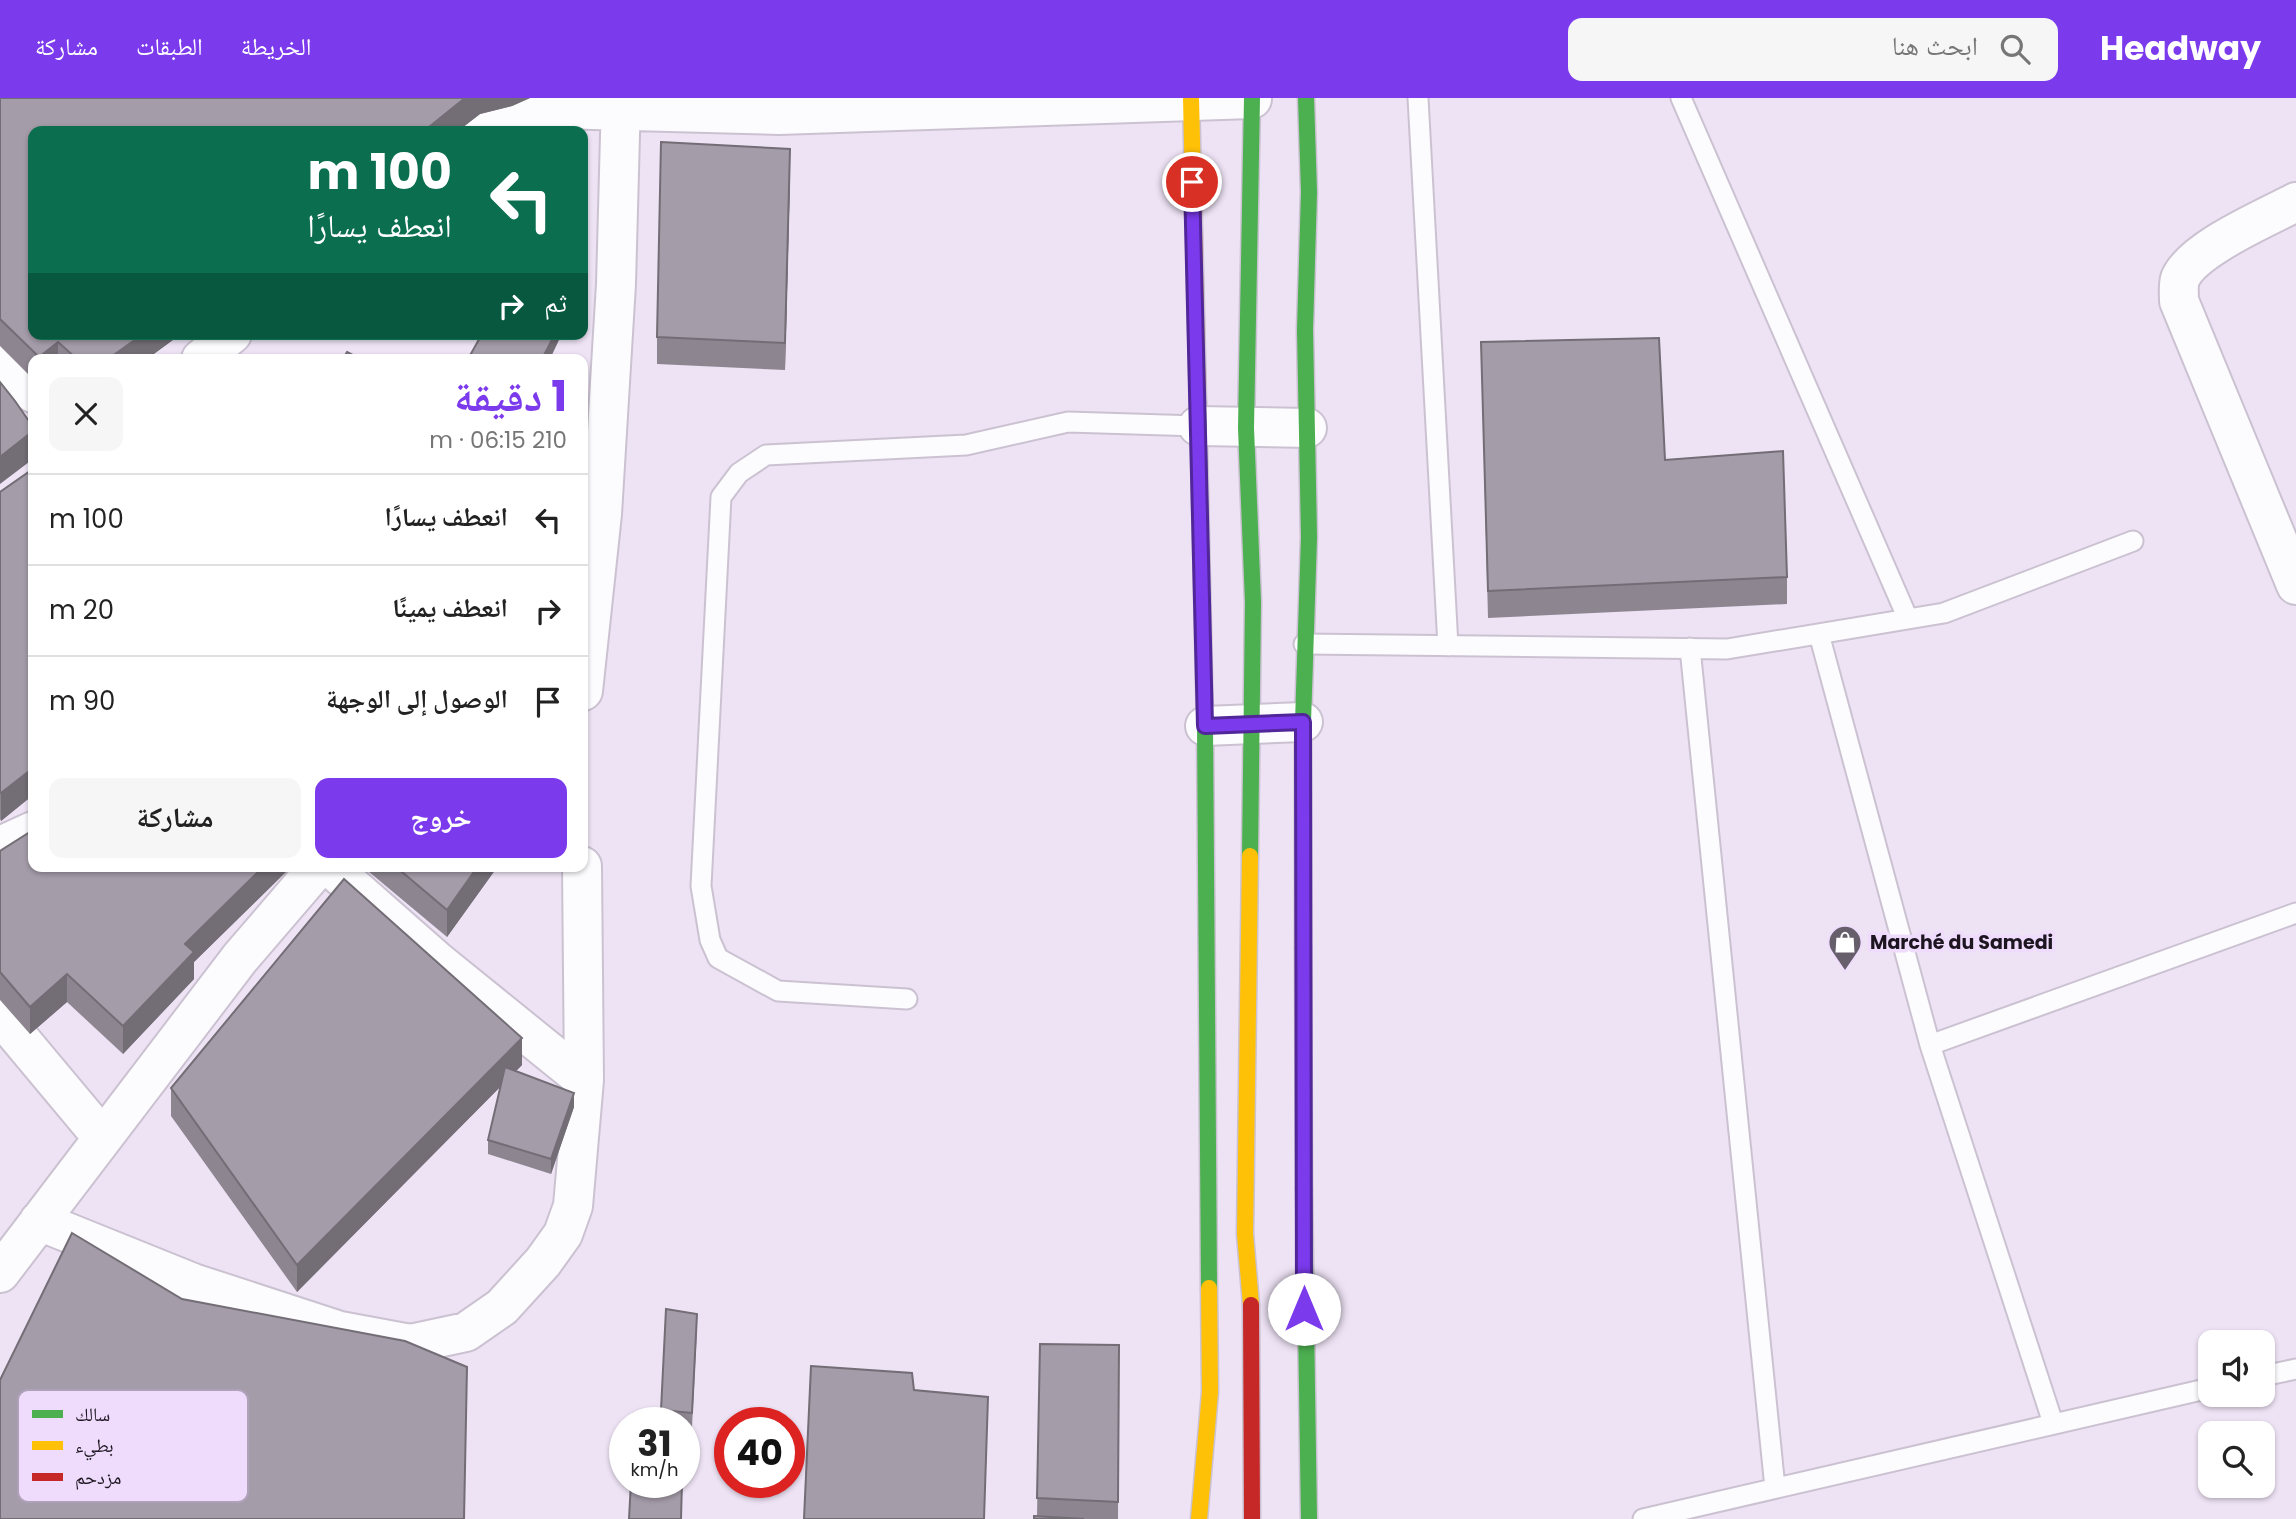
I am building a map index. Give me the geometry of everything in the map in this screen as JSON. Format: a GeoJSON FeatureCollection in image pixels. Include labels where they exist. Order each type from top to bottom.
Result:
{"type":"FeatureCollection","features":[{"type":"Feature","properties":{"kind":"street"},"geometry":{"type":"LineString","coordinates":[[1306,98],[1309,192],[1305,330],[1309,537],[1304,644],[1298,1309],[1309,1519]]}},
{"type":"Feature","properties":{"kind":"street"},"geometry":{"type":"LineString","coordinates":[[488,126],[502,114],[517,108],[620,105],[779,116],[1252,99],[1246,428],[1253,602],[1245,1234],[1258,1309],[1251,1392],[1252,1519]]}},
{"type":"Feature","properties":{"kind":"street"},"geometry":{"type":"LineString","coordinates":[[1191,100],[1205,726],[1210,1392],[1199,1519]]}},
{"type":"Feature","properties":{"kind":"street"},"geometry":{"type":"LineString","coordinates":[[588,599],[592,525],[616,284],[620,105]]}},
{"type":"Feature","properties":{"kind":"street"},"geometry":{"type":"LineString","coordinates":[[2296,202],[2205,251],[2189,265],[2179,281],[2179,301],[2296,585]]}},
{"type":"Feature","properties":{"kind":"street"},"geometry":{"type":"LineString","coordinates":[[207,354],[225,340]]}},
{"type":"Feature","properties":{"kind":"street"},"geometry":{"type":"LineString","coordinates":[[0,362],[28,388]]}},
{"type":"Feature","properties":{"kind":"street"},"geometry":{"type":"LineString","coordinates":[[1198,426],[1307,428]]}},
{"type":"Feature","properties":{"kind":"street"},"geometry":{"type":"LineString","coordinates":[[1205,726],[1303,722]]}},
{"type":"Feature","properties":{"kind":"street"},"geometry":{"type":"LineString","coordinates":[[0,846],[28,833]]}},
{"type":"Feature","properties":{"kind":"street"},"geometry":{"type":"LineString","coordinates":[[0,1273],[240,958],[314,872]]}},
{"type":"Feature","properties":{"kind":"street"},"geometry":{"type":"LineString","coordinates":[[336,872],[437,961],[584,1080]]}},
{"type":"Feature","properties":{"kind":"street"},"geometry":{"type":"LineString","coordinates":[[39,1220],[193,1283],[340,1331],[410,1344],[466,1332],[502,1307],[543,1262],[563,1234],[573,1206],[584,1080],[582,872]]}},
{"type":"Feature","properties":{"kind":"street"},"geometry":{"type":"LineString","coordinates":[[0,1015],[102,1138]]}},
{"type":"Feature","properties":{"kind":"street"},"geometry":{"type":"LineString","coordinates":[[1210,1392],[1251,1392]]}},
{"type":"Feature","properties":{"kind":"lane"},"geometry":{"type":"LineString","coordinates":[[1418,98],[1448,646]]}},
{"type":"Feature","properties":{"kind":"lane"},"geometry":{"type":"LineString","coordinates":[[1681,98],[1908,619]]}},
{"type":"Feature","properties":{"kind":"lane"},"geometry":{"type":"LineString","coordinates":[[907,999],[778,991],[718,958],[710,940],[701,886],[721,497],[739,473],[766,455],[967,445],[1068,422],[1198,426]]}},
{"type":"Feature","properties":{"kind":"lane"},"geometry":{"type":"LineString","coordinates":[[1304,644],[1727,649],[1944,613],[2133,541]]}},
{"type":"Feature","properties":{"kind":"lane"},"geometry":{"type":"LineString","coordinates":[[1819,634],[1930,1045],[2053,1423]]}},
{"type":"Feature","properties":{"kind":"lane"},"geometry":{"type":"LineString","coordinates":[[1690,649],[1775,1488]]}},
{"type":"Feature","properties":{"kind":"lane"},"geometry":{"type":"LineString","coordinates":[[1930,1045],[2296,912]]}},
{"type":"Feature","properties":{"kind":"lane"},"geometry":{"type":"LineString","coordinates":[[2275,1373],[2296,1369]]}},
{"type":"Feature","properties":{"kind":"lane"},"geometry":{"type":"LineString","coordinates":[[1643,1519],[2198,1391]]}},
{"type":"Feature","properties":{"kind":"building"},"geometry":{"type":"Polygon","coordinates":[[[0,98],[465,98],[430,126],[28,126],[28,340],[135,340],[115,354],[71,354],[58,342],[43,354],[36,354],[0,319],[0,98]]]}},
{"type":"Feature","properties":{"kind":"building"},"geometry":{"type":"Polygon","coordinates":[[[661,142],[790,149],[785,343],[657,337],[661,142]]]}},
{"type":"Feature","properties":{"kind":"building"},"geometry":{"type":"Polygon","coordinates":[[[1659,338],[1665,460],[1783,451],[1787,577],[1488,591],[1481,342],[1659,338]]]}},
{"type":"Feature","properties":{"kind":"building"},"geometry":{"type":"Polygon","coordinates":[[[479,340],[552,340],[545,354],[471,354],[479,340]]]}},
{"type":"Feature","properties":{"kind":"building"},"geometry":{"type":"Polygon","coordinates":[[[0,382],[28,420],[28,435],[0,457],[0,382]]]}},
{"type":"Feature","properties":{"kind":"building"},"geometry":{"type":"Polygon","coordinates":[[[28,472],[28,772],[1,793],[0,792],[0,492],[28,472]]]}},
{"type":"Feature","properties":{"kind":"building"},"geometry":{"type":"Polygon","coordinates":[[[28,833],[28,872],[258,872],[185,944],[194,952],[123,1026],[67,974],[30,1007],[0,972],[0,851],[28,833]]]}},
{"type":"Feature","properties":{"kind":"building"},"geometry":{"type":"Polygon","coordinates":[[[402,872],[474,872],[447,910],[402,872]]]}},
{"type":"Feature","properties":{"kind":"building"},"geometry":{"type":"Polygon","coordinates":[[[344,879],[522,1038],[297,1265],[171,1088],[344,879]]]}},
{"type":"Feature","properties":{"kind":"building"},"geometry":{"type":"Polygon","coordinates":[[[505,1067],[574,1093],[551,1159],[488,1140],[505,1067]]]}},
{"type":"Feature","properties":{"kind":"building"},"geometry":{"type":"Polygon","coordinates":[[[72,1233],[182,1299],[405,1341],[467,1367],[464,1519],[0,1519],[0,1380],[72,1233]]]}},
{"type":"Feature","properties":{"kind":"building"},"geometry":{"type":"Polygon","coordinates":[[[666,1309],[697,1314],[692,1407],[661,1407],[666,1309]]]}},
{"type":"Feature","properties":{"kind":"building"},"geometry":{"type":"Polygon","coordinates":[[[1040,1344],[1119,1345],[1118,1502],[1037,1498],[1040,1344]]]}},
{"type":"Feature","properties":{"kind":"building"},"geometry":{"type":"Polygon","coordinates":[[[811,1366],[912,1373],[914,1390],[988,1397],[984,1519],[804,1519],[811,1366]]]}},
{"type":"Feature","properties":{"kind":"building"},"geometry":{"type":"Polygon","coordinates":[[[630,1498],[682,1498],[681,1519],[629,1519],[630,1498]]]}},
{"type":"Feature","properties":{"kind":"building"},"geometry":{"type":"Polygon","coordinates":[[[1034,1516],[1084,1519],[1034,1519],[1034,1516]]]}},
{"type":"Feature","properties":{"kind":"traffic: fast"},"geometry":{"type":"LineString","coordinates":[[1250,856],[1253,602],[1246,428],[1252,98]]}},
{"type":"Feature","properties":{"kind":"traffic: fast"},"geometry":{"type":"LineString","coordinates":[[1303,948],[1303,722],[1309,537],[1305,330],[1309,192],[1306,98]]}},
{"type":"Feature","properties":{"kind":"traffic: fast"},"geometry":{"type":"LineString","coordinates":[[1198,402],[1205,726],[1209,1288]]}},
{"type":"Feature","properties":{"kind":"traffic: fast"},"geometry":{"type":"LineString","coordinates":[[1304,1189],[1309,1519]]}},
{"type":"Feature","properties":{"kind":"traffic: slow"},"geometry":{"type":"LineString","coordinates":[[1191,98],[1198,402]]}},
{"type":"Feature","properties":{"kind":"traffic: slow"},"geometry":{"type":"LineString","coordinates":[[1250,856],[1245,1234],[1251,1305]]}},
{"type":"Feature","properties":{"kind":"traffic: slow"},"geometry":{"type":"LineString","coordinates":[[1303,948],[1304,1189]]}},
{"type":"Feature","properties":{"kind":"traffic: slow"},"geometry":{"type":"LineString","coordinates":[[1199,1519],[1210,1392],[1209,1288]]}},
{"type":"Feature","properties":{"kind":"traffic: jam"},"geometry":{"type":"LineString","coordinates":[[1251,1305],[1252,1519]]}},
{"type":"Feature","properties":{"kind":"place","name":"Marché du Samedi"},"geometry":{"type":"Point","coordinates":[1845,972]}},
{"type":"Feature","properties":{"kind":"route"},"geometry":{"type":"LineString","coordinates":[[1192,182],[1205,726],[1303,722],[1304,1309]]}}]}
